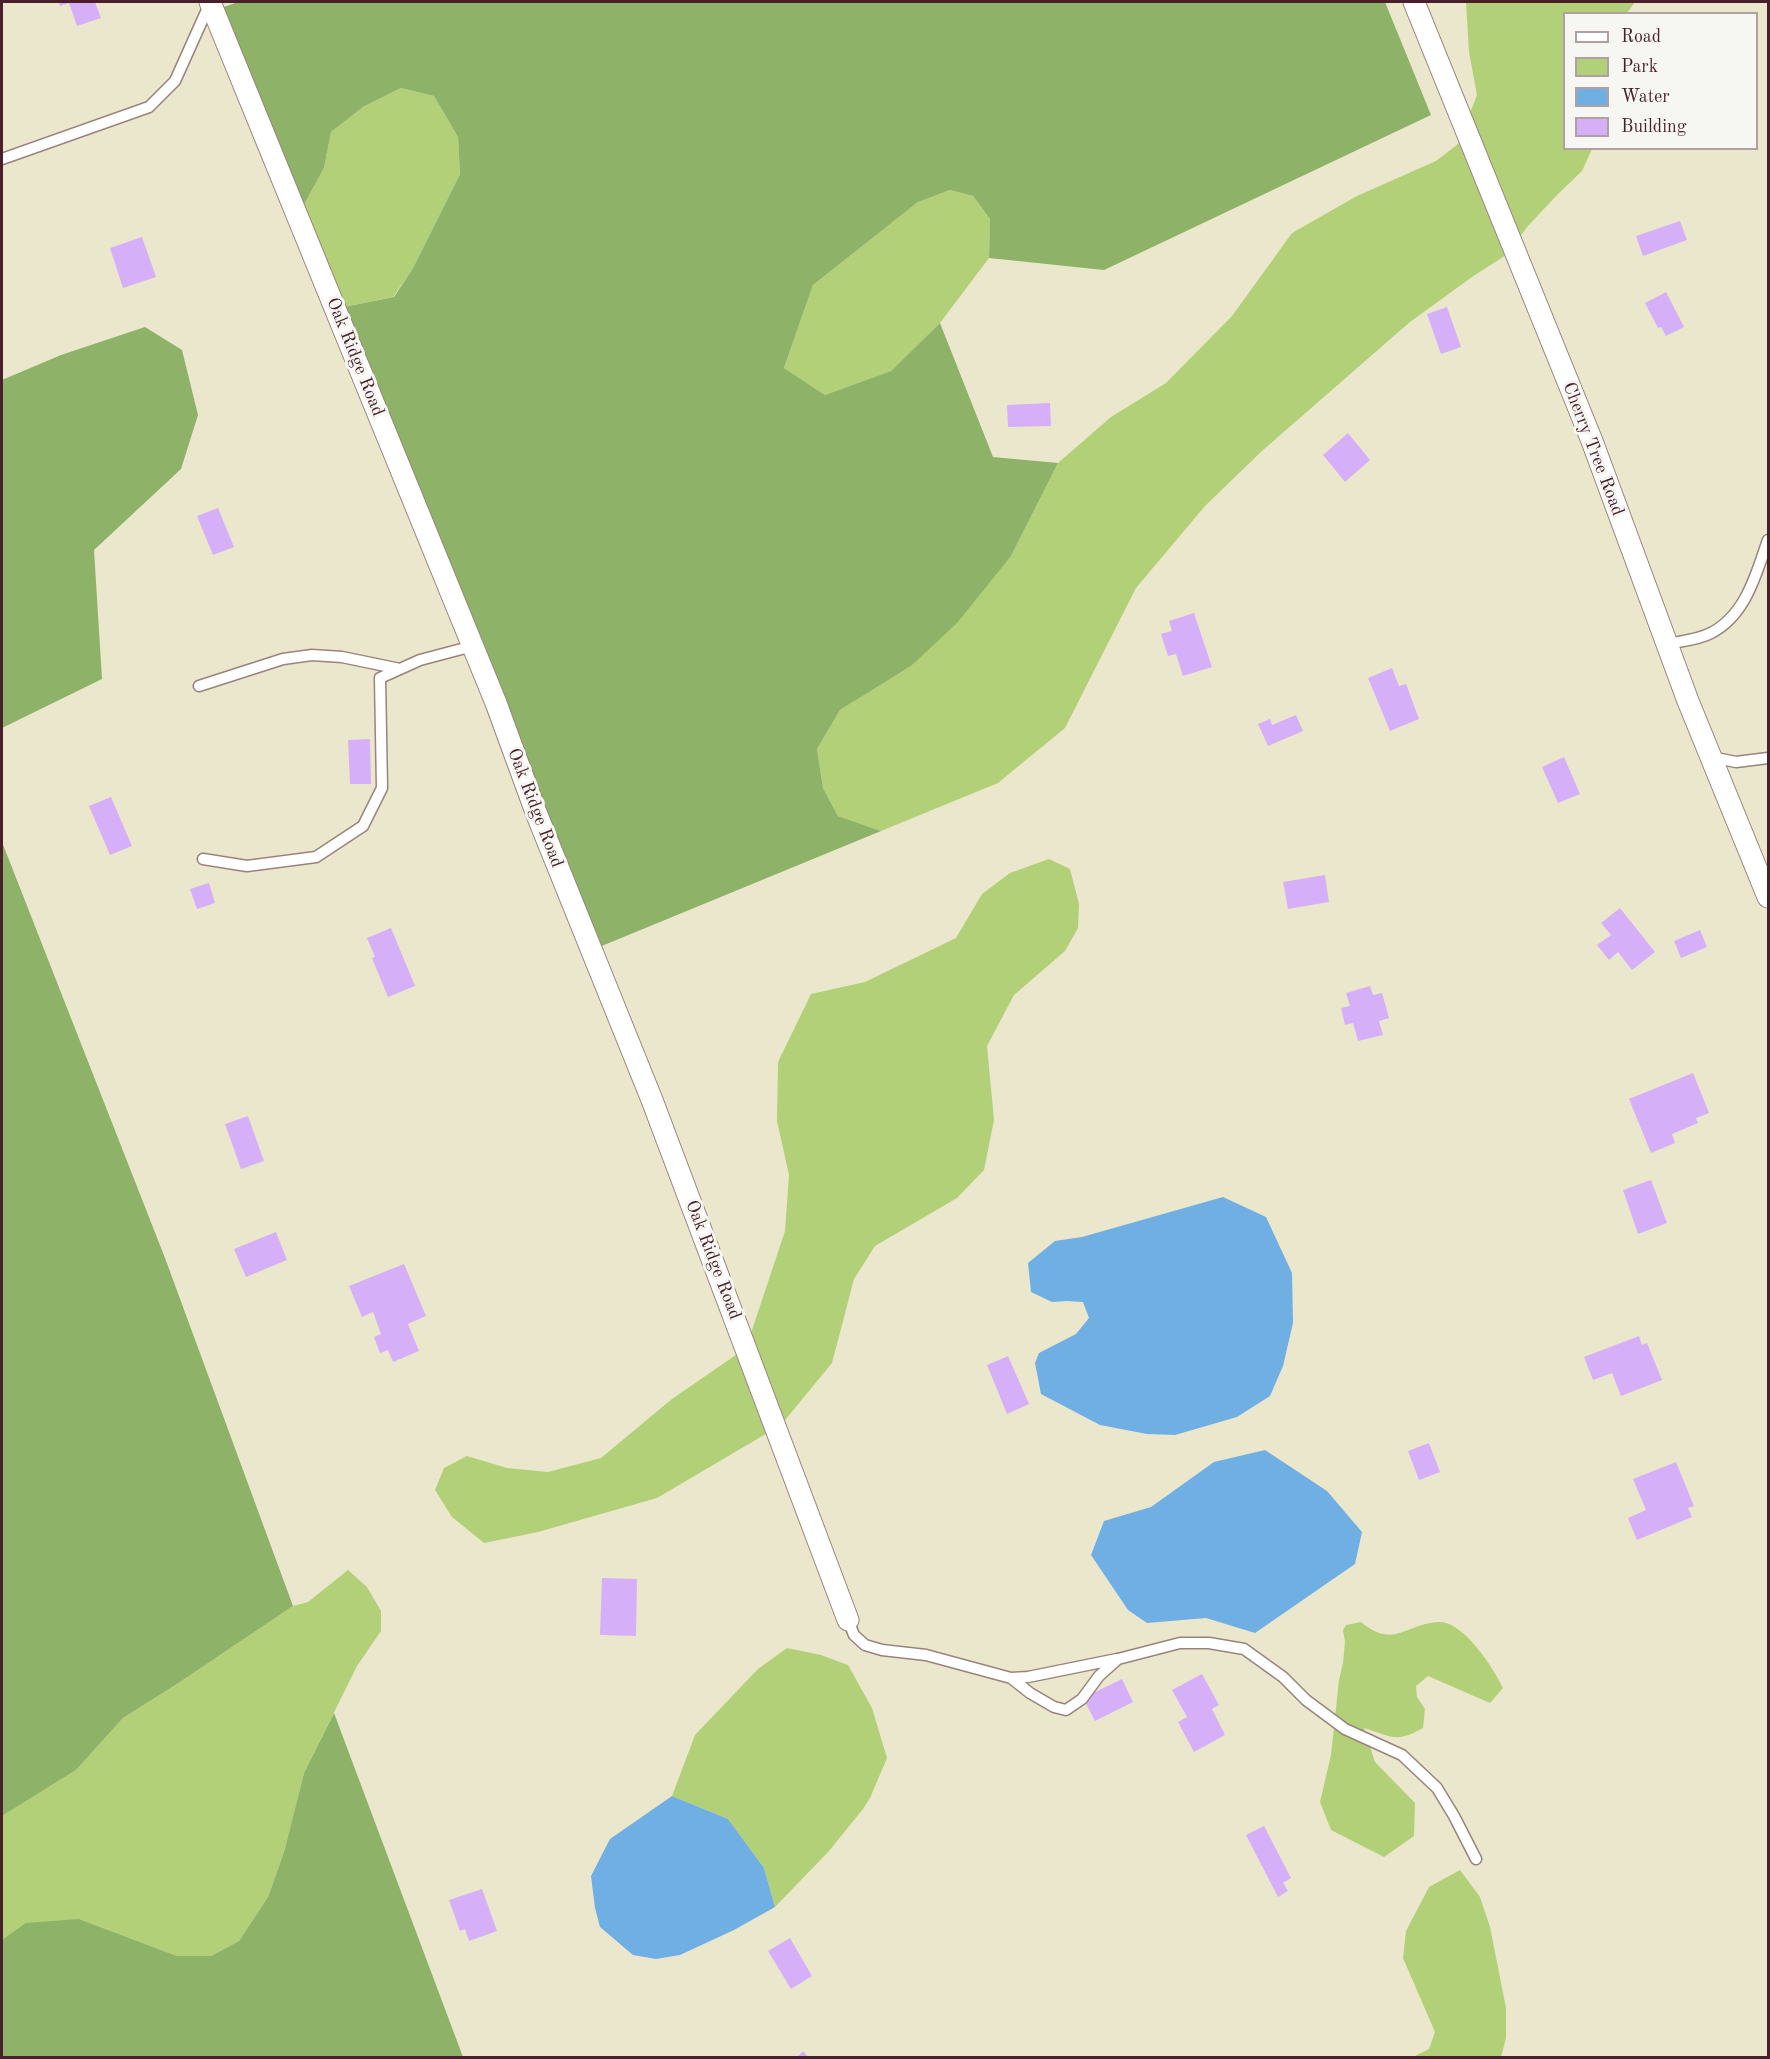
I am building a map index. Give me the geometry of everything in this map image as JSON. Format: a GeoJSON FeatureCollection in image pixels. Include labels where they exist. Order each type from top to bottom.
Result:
{"type":"FeatureCollection","features":[{"type":"Feature","properties":{"kind":"street","name":"Oak Ridge Road"},"geometry":{"type":"LineString","coordinates":[[210,2],[472,646],[592,955],[652,1100],[848,1620]]}},
{"type":"Feature","properties":{"kind":"street","name":"Cherry Tree Road"},"geometry":{"type":"LineString","coordinates":[[1414,2],[1592,441],[1667,644],[1768,897]]}},
{"type":"Feature","properties":{"kind":"lane"},"geometry":{"type":"LineString","coordinates":[[2,159],[149,107],[175,81],[210,2]]}},
{"type":"Feature","properties":{"kind":"lane"},"geometry":{"type":"LineString","coordinates":[[1667,644],[1698,638],[1712,632],[1733,617],[1749,591],[1768,540]]}},
{"type":"Feature","properties":{"kind":"lane"},"geometry":{"type":"LineString","coordinates":[[203,859],[247,866],[316,856],[363,826],[382,788],[380,678],[420,660],[472,646]]}},
{"type":"Feature","properties":{"kind":"lane"},"geometry":{"type":"LineString","coordinates":[[199,686],[283,659],[312,655],[342,657],[401,669]]}},
{"type":"Feature","properties":{"kind":"lane"},"geometry":{"type":"LineString","coordinates":[[1711,757],[1736,762],[1768,758]]}},
{"type":"Feature","properties":{"kind":"lane"},"geometry":{"type":"LineString","coordinates":[[848,1620],[854,1635],[865,1645],[882,1650],[926,1655],[1011,1678],[1028,1677],[1118,1659],[1180,1643],[1209,1643],[1244,1649],[1283,1677],[1306,1700],[1345,1729],[1402,1755],[1437,1788],[1476,1859]]}},
{"type":"Feature","properties":{"kind":"lane"},"geometry":{"type":"LineString","coordinates":[[1011,1678],[1030,1693],[1054,1707],[1066,1710],[1082,1699],[1099,1676],[1118,1659]]}},
{"type":"Feature","properties":{"kind":"green space"},"geometry":{"type":"Polygon","coordinates":[[[238,2],[1385,2],[1431,115],[1104,270],[989,258],[990,219],[973,196],[950,190],[918,202],[813,285],[784,368],[825,395],[891,371],[940,323],[993,457],[1058,463],[1011,556],[957,623],[911,666],[840,710],[817,749],[823,788],[838,816],[881,831],[592,950],[339,308],[394,297],[413,268],[460,174],[458,137],[434,96],[401,88],[363,107],[331,132],[324,168],[301,210],[221,8],[238,2]]]}},
{"type":"Feature","properties":{"kind":"green space"},"geometry":{"type":"Polygon","coordinates":[[[1466,2],[1635,2],[1628,12],[1563,12],[1563,150],[1592,150],[1582,171],[1528,226],[1506,255],[1410,322],[1263,450],[1205,506],[1136,588],[1065,728],[998,783],[881,831],[838,816],[823,788],[817,749],[840,710],[911,666],[1011,556],[1058,463],[1111,417],[1166,383],[1232,316],[1292,233],[1357,196],[1436,161],[1458,144],[1477,95],[1469,52],[1466,2]]]}},
{"type":"Feature","properties":{"kind":"green space"},"geometry":{"type":"Polygon","coordinates":[[[401,88],[434,96],[458,137],[460,174],[413,268],[393,297],[339,308],[301,210],[324,168],[331,132],[363,107],[401,88]]]}},
{"type":"Feature","properties":{"kind":"green space"},"geometry":{"type":"Polygon","coordinates":[[[950,190],[973,196],[990,219],[989,258],[940,323],[891,371],[825,395],[784,368],[813,285],[918,202],[950,190]]]}},
{"type":"Feature","properties":{"kind":"green space"},"geometry":{"type":"Polygon","coordinates":[[[145,327],[182,350],[198,415],[181,469],[94,550],[102,679],[2,728],[2,380],[61,355],[145,327]]]}},
{"type":"Feature","properties":{"kind":"green space"},"geometry":{"type":"Polygon","coordinates":[[[2,842],[165,1258],[293,1606],[123,1718],[76,1770],[2,1816],[2,842]]]}},
{"type":"Feature","properties":{"kind":"green space"},"geometry":{"type":"Polygon","coordinates":[[[1049,859],[1070,869],[1079,904],[1078,928],[1065,951],[1014,995],[987,1046],[994,1120],[984,1170],[957,1198],[875,1246],[854,1279],[832,1363],[781,1425],[657,1498],[538,1532],[484,1543],[452,1517],[435,1490],[444,1468],[467,1456],[507,1468],[548,1472],[601,1458],[672,1399],[746,1348],[785,1231],[789,1175],[777,1121],[778,1062],[811,994],[865,982],[956,938],[982,894],[1010,873],[1049,859]]]}},
{"type":"Feature","properties":{"kind":"green space"},"geometry":{"type":"Polygon","coordinates":[[[348,1570],[367,1587],[381,1611],[381,1631],[357,1666],[304,1773],[284,1852],[268,1897],[239,1941],[211,1956],[177,1956],[79,1919],[2,1940],[2,1816],[76,1770],[123,1718],[293,1606],[308,1602],[348,1570]]]}},
{"type":"Feature","properties":{"kind":"green space"},"geometry":{"type":"Polygon","coordinates":[[[1361,1622],[1373,1630],[1392,1635],[1428,1623],[1449,1624],[1459,1630],[1477,1648],[1503,1688],[1490,1703],[1428,1676],[1416,1686],[1417,1697],[1425,1709],[1423,1728],[1406,1736],[1393,1737],[1364,1728],[1375,1762],[1415,1803],[1414,1836],[1384,1857],[1331,1830],[1320,1802],[1331,1755],[1343,1663],[1345,1642],[1343,1630],[1346,1625],[1361,1622]]]}},
{"type":"Feature","properties":{"kind":"green space"},"geometry":{"type":"Polygon","coordinates":[[[787,1648],[821,1655],[848,1665],[872,1708],[887,1758],[863,1809],[829,1851],[775,1907],[764,1868],[728,1819],[672,1796],[695,1735],[758,1669],[787,1648]]]}},
{"type":"Feature","properties":{"kind":"green space"},"geometry":{"type":"Polygon","coordinates":[[[334,1713],[463,2057],[2,2057],[2,1940],[26,1923],[79,1919],[177,1956],[211,1956],[239,1941],[268,1897],[284,1852],[304,1773],[334,1713]]]}},
{"type":"Feature","properties":{"kind":"green space"},"geometry":{"type":"Polygon","coordinates":[[[1460,1870],[1480,1897],[1490,1927],[1506,2008],[1506,2038],[1501,2057],[1413,2057],[1429,2049],[1435,2032],[1403,1958],[1406,1931],[1429,1887],[1460,1870]]]}},
{"type":"Feature","properties":{"kind":"water"},"geometry":{"type":"Polygon","coordinates":[[[1223,1197],[1266,1217],[1292,1273],[1293,1323],[1283,1366],[1270,1396],[1237,1417],[1175,1435],[1147,1434],[1100,1425],[1041,1394],[1035,1363],[1039,1353],[1076,1334],[1089,1318],[1083,1302],[1052,1302],[1031,1292],[1028,1263],[1055,1241],[1082,1237],[1223,1197]]]}},
{"type":"Feature","properties":{"kind":"water"},"geometry":{"type":"Polygon","coordinates":[[[1265,1450],[1327,1491],[1362,1532],[1355,1564],[1255,1633],[1206,1618],[1147,1623],[1128,1610],[1091,1555],[1104,1521],[1151,1507],[1214,1462],[1265,1450]]]}},
{"type":"Feature","properties":{"kind":"water"},"geometry":{"type":"Polygon","coordinates":[[[672,1796],[728,1819],[764,1868],[775,1907],[734,1930],[680,1955],[656,1959],[633,1955],[600,1927],[591,1876],[610,1839],[672,1796]]]}},
{"type":"Feature","properties":{"kind":"building"},"geometry":{"type":"Polygon","coordinates":[[[59,2],[95,2],[101,18],[77,26],[69,3],[60,6],[59,2]]]}},
{"type":"Feature","properties":{"kind":"building"},"geometry":{"type":"Polygon","coordinates":[[[1680,221],[1687,240],[1643,256],[1636,236],[1680,221]]]}},
{"type":"Feature","properties":{"kind":"building"},"geometry":{"type":"Polygon","coordinates":[[[142,237],[156,277],[123,288],[110,248],[142,237]]]}},
{"type":"Feature","properties":{"kind":"building"},"geometry":{"type":"Polygon","coordinates":[[[1666,292],[1684,327],[1666,336],[1661,327],[1658,328],[1645,303],[1666,292]]]}},
{"type":"Feature","properties":{"kind":"building"},"geometry":{"type":"Polygon","coordinates":[[[1447,307],[1461,347],[1441,354],[1427,314],[1447,307]]]}},
{"type":"Feature","properties":{"kind":"building"},"geometry":{"type":"Polygon","coordinates":[[[1050,403],[1051,426],[1008,427],[1007,405],[1050,403]]]}},
{"type":"Feature","properties":{"kind":"building"},"geometry":{"type":"Polygon","coordinates":[[[1348,433],[1370,460],[1345,482],[1323,455],[1348,433]]]}},
{"type":"Feature","properties":{"kind":"building"},"geometry":{"type":"Polygon","coordinates":[[[218,508],[234,547],[213,555],[197,516],[218,508]]]}},
{"type":"Feature","properties":{"kind":"building"},"geometry":{"type":"Polygon","coordinates":[[[1194,613],[1212,667],[1183,676],[1176,654],[1168,656],[1161,634],[1172,631],[1169,621],[1194,613]]]}},
{"type":"Feature","properties":{"kind":"building"},"geometry":{"type":"Polygon","coordinates":[[[1392,668],[1399,686],[1406,684],[1419,719],[1390,731],[1368,678],[1392,668]]]}},
{"type":"Feature","properties":{"kind":"building"},"geometry":{"type":"Polygon","coordinates":[[[1296,715],[1303,731],[1268,746],[1258,724],[1270,719],[1272,725],[1296,715]]]}},
{"type":"Feature","properties":{"kind":"building"},"geometry":{"type":"Polygon","coordinates":[[[370,739],[371,784],[350,784],[348,740],[370,739]]]}},
{"type":"Feature","properties":{"kind":"building"},"geometry":{"type":"Polygon","coordinates":[[[1564,757],[1580,794],[1558,803],[1542,767],[1564,757]]]}},
{"type":"Feature","properties":{"kind":"building"},"geometry":{"type":"Polygon","coordinates":[[[111,797],[132,846],[110,855],[89,806],[111,797]]]}},
{"type":"Feature","properties":{"kind":"building"},"geometry":{"type":"Polygon","coordinates":[[[1325,875],[1329,902],[1288,909],[1283,882],[1325,875]]]}},
{"type":"Feature","properties":{"kind":"building"},"geometry":{"type":"Polygon","coordinates":[[[209,883],[215,903],[197,909],[190,889],[209,883]]]}},
{"type":"Feature","properties":{"kind":"building"},"geometry":{"type":"Polygon","coordinates":[[[1620,908],[1655,952],[1632,970],[1618,952],[1609,960],[1597,945],[1611,935],[1601,923],[1620,908]]]}},
{"type":"Feature","properties":{"kind":"building"},"geometry":{"type":"Polygon","coordinates":[[[391,928],[415,986],[388,997],[372,958],[375,957],[367,938],[391,928]]]}},
{"type":"Feature","properties":{"kind":"building"},"geometry":{"type":"Polygon","coordinates":[[[1700,930],[1707,947],[1681,958],[1674,941],[1700,930]]]}},
{"type":"Feature","properties":{"kind":"building"},"geometry":{"type":"Polygon","coordinates":[[[1370,986],[1373,995],[1382,993],[1389,1018],[1379,1021],[1383,1035],[1358,1041],[1353,1023],[1345,1025],[1341,1008],[1350,1006],[1346,993],[1370,986]]]}},
{"type":"Feature","properties":{"kind":"building"},"geometry":{"type":"Polygon","coordinates":[[[1693,1073],[1709,1113],[1696,1118],[1698,1123],[1672,1134],[1675,1143],[1651,1153],[1629,1099],[1693,1073]]]}},
{"type":"Feature","properties":{"kind":"building"},"geometry":{"type":"Polygon","coordinates":[[[248,1116],[264,1161],[241,1169],[225,1124],[248,1116]]]}},
{"type":"Feature","properties":{"kind":"building"},"geometry":{"type":"Polygon","coordinates":[[[1651,1180],[1667,1223],[1638,1234],[1623,1190],[1651,1180]]]}},
{"type":"Feature","properties":{"kind":"building"},"geometry":{"type":"Polygon","coordinates":[[[276,1232],[287,1260],[246,1277],[234,1249],[276,1232]]]}},
{"type":"Feature","properties":{"kind":"building"},"geometry":{"type":"Polygon","coordinates":[[[404,1264],[426,1316],[408,1324],[419,1351],[393,1362],[388,1350],[380,1353],[374,1337],[381,1334],[373,1312],[362,1317],[349,1286],[404,1264]]]}},
{"type":"Feature","properties":{"kind":"building"},"geometry":{"type":"Polygon","coordinates":[[[1639,1336],[1642,1345],[1647,1343],[1662,1380],[1621,1396],[1612,1373],[1593,1380],[1584,1357],[1639,1336]]]}},
{"type":"Feature","properties":{"kind":"building"},"geometry":{"type":"Polygon","coordinates":[[[1008,1356],[1029,1404],[1007,1414],[987,1365],[1008,1356]]]}},
{"type":"Feature","properties":{"kind":"building"},"geometry":{"type":"Polygon","coordinates":[[[1429,1443],[1440,1472],[1419,1480],[1408,1451],[1429,1443]]]}},
{"type":"Feature","properties":{"kind":"building"},"geometry":{"type":"Polygon","coordinates":[[[1676,1462],[1694,1506],[1688,1508],[1692,1517],[1637,1540],[1628,1518],[1646,1510],[1633,1479],[1676,1462]]]}},
{"type":"Feature","properties":{"kind":"building"},"geometry":{"type":"Polygon","coordinates":[[[602,1578],[637,1579],[636,1636],[600,1635],[602,1578]]]}},
{"type":"Feature","properties":{"kind":"building"},"geometry":{"type":"Polygon","coordinates":[[[1202,1674],[1219,1705],[1212,1709],[1225,1735],[1194,1752],[1178,1722],[1187,1717],[1172,1690],[1202,1674]]]}},
{"type":"Feature","properties":{"kind":"building"},"geometry":{"type":"Polygon","coordinates":[[[1122,1679],[1133,1702],[1095,1721],[1083,1698],[1122,1679]]]}},
{"type":"Feature","properties":{"kind":"building"},"geometry":{"type":"Polygon","coordinates":[[[1264,1826],[1291,1878],[1283,1883],[1288,1891],[1278,1897],[1246,1835],[1264,1826]]]}},
{"type":"Feature","properties":{"kind":"building"},"geometry":{"type":"Polygon","coordinates":[[[482,1889],[497,1931],[469,1941],[465,1929],[460,1931],[449,1900],[482,1889]]]}},
{"type":"Feature","properties":{"kind":"building"},"geometry":{"type":"Polygon","coordinates":[[[790,1938],[812,1976],[791,1989],[768,1951],[790,1938]]]}},
{"type":"Feature","properties":{"kind":"building"},"geometry":{"type":"Polygon","coordinates":[[[803,2051],[809,2058],[796,2058],[803,2051]]]}}]}
